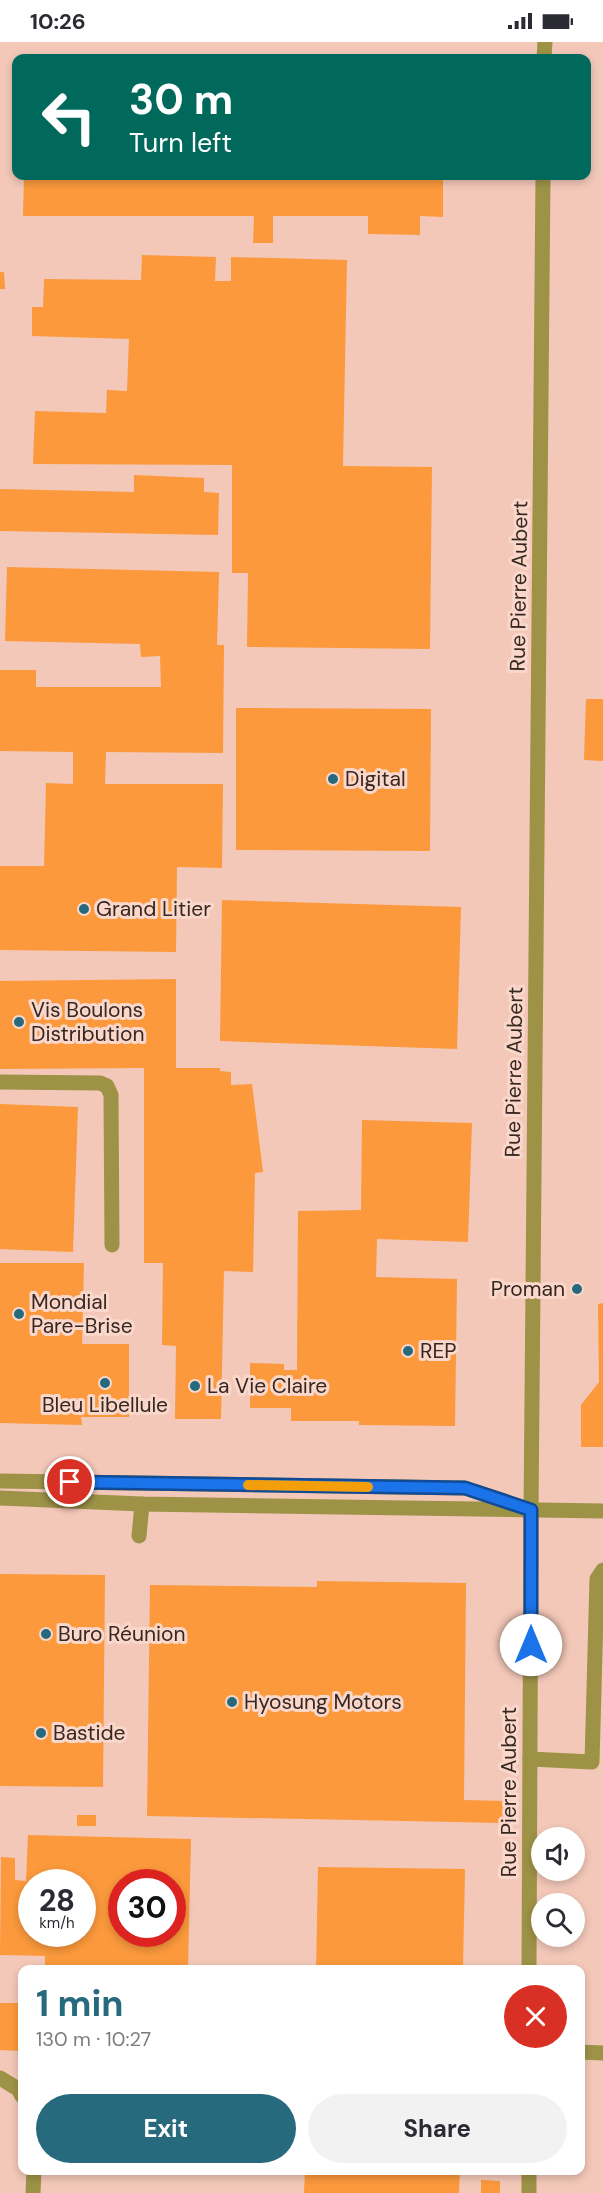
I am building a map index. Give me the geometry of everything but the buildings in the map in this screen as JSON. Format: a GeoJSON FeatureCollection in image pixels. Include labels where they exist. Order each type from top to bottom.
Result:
{"type":"FeatureCollection","features":[{"type":"Feature","properties":{"kind":"street","name":"Rue Pierre Aubert"},"geometry":{"type":"LineString","coordinates":[[534,1827],[530,1759],[531,1510],[543,180]]}},
{"type":"Feature","properties":{"kind":"street"},"geometry":{"type":"LineString","coordinates":[[0,1082],[100,1083],[107,1086],[111,1095],[112,1245]]}},
{"type":"Feature","properties":{"kind":"street"},"geometry":{"type":"LineString","coordinates":[[0,1481],[465,1488],[531,1510]]}},
{"type":"Feature","properties":{"kind":"street"},"geometry":{"type":"LineString","coordinates":[[0,1498],[142,1504],[603,1511]]}},
{"type":"Feature","properties":{"kind":"street"},"geometry":{"type":"LineString","coordinates":[[139,1536],[142,1504]]}},
{"type":"Feature","properties":{"kind":"street"},"geometry":{"type":"LineString","coordinates":[[530,1759],[592,1762],[597,1579],[603,1570]]}},
{"type":"Feature","properties":{"kind":"street","name":"Rue Pierre Aubert"},"geometry":{"type":"LineString","coordinates":[[530,1965],[535,1881]]}},
{"type":"Feature","properties":{"kind":"street"},"geometry":{"type":"LineString","coordinates":[[585,2052],[603,2053]]}},
{"type":"Feature","properties":{"kind":"street"},"geometry":{"type":"LineString","coordinates":[[0,2078],[18,2089]]}},
{"type":"Feature","properties":{"kind":"street"},"geometry":{"type":"LineString","coordinates":[[33,2193],[34,2175]]}},
{"type":"Feature","properties":{"kind":"street"},"geometry":{"type":"LineString","coordinates":[[529,2175],[529,2193]]}},
{"type":"Feature","properties":{"kind":"slow traffic"},"geometry":{"type":"LineString","coordinates":[[248,1485],[368,1487]]}},
{"type":"Feature","properties":{"kind":"place","name":"Digital"},"geometry":{"type":"Point","coordinates":[333,779]}},
{"type":"Feature","properties":{"kind":"place","name":"Grand Litier"},"geometry":{"type":"Point","coordinates":[84,909]}},
{"type":"Feature","properties":{"kind":"place","name":"Vis Boulons Distribution"},"geometry":{"type":"Point","coordinates":[19,1022]}},
{"type":"Feature","properties":{"kind":"place","name":"Proman"},"geometry":{"type":"Point","coordinates":[577,1289]}},
{"type":"Feature","properties":{"kind":"place","name":"Mondial Pare-Brise"},"geometry":{"type":"Point","coordinates":[19,1314]}},
{"type":"Feature","properties":{"kind":"place","name":"REP"},"geometry":{"type":"Point","coordinates":[408,1351]}},
{"type":"Feature","properties":{"kind":"place","name":"Bleu Libellule"},"geometry":{"type":"Point","coordinates":[105,1383]}},
{"type":"Feature","properties":{"kind":"place","name":"La Vie Claire"},"geometry":{"type":"Point","coordinates":[195,1386]}},
{"type":"Feature","properties":{"kind":"place","name":"Buro Réunion"},"geometry":{"type":"Point","coordinates":[46,1634]}},
{"type":"Feature","properties":{"kind":"place","name":"Hyosung Motors"},"geometry":{"type":"Point","coordinates":[232,1702]}},
{"type":"Feature","properties":{"kind":"place","name":"Bastide"},"geometry":{"type":"Point","coordinates":[41,1733]}},
{"type":"Feature","properties":{"kind":"route"},"geometry":{"type":"LineString","coordinates":[[70,1482],[465,1488],[531,1510],[531,1645]]}}]}
